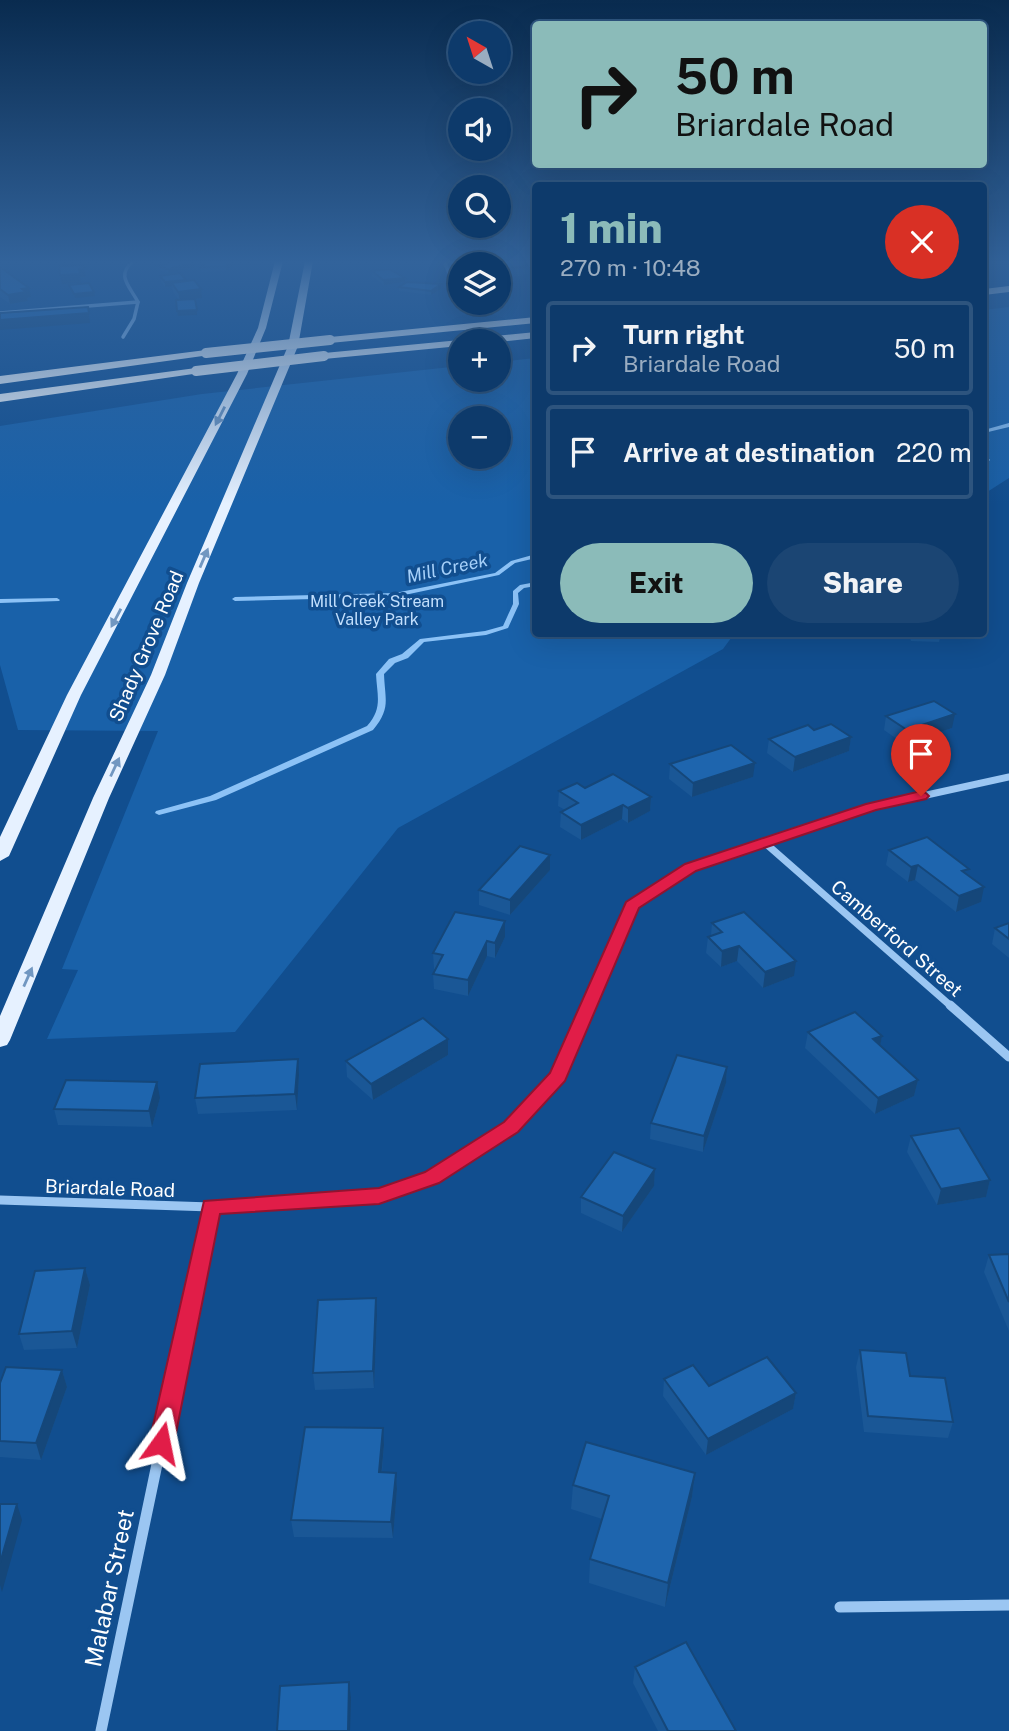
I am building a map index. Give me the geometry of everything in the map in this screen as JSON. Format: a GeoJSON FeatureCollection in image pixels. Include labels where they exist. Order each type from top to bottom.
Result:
{"type":"FeatureCollection","features":[{"type":"Feature","properties":{"kind":"highway"},"geometry":{"type":"LineString","coordinates":[[0,380],[313,342]]}},
{"type":"Feature","properties":{"kind":"highway"},"geometry":{"type":"LineString","coordinates":[[0,398],[197,371],[448,344]]}},
{"type":"Feature","properties":{"kind":"main road","name":"Shady Grove Road"},"geometry":{"type":"LineString","coordinates":[[0,856],[74,695],[242,374],[256,342]]}},
{"type":"Feature","properties":{"kind":"main road","name":"Shady Grove Road"},"geometry":{"type":"LineString","coordinates":[[0,1040],[101,798],[158,675],[193,583],[294,342]]}},
{"type":"Feature","properties":{"kind":"street","name":"Briardale Road"},"geometry":{"type":"LineString","coordinates":[[0,1200],[211,1207],[379,1196],[432,1178],[511,1127],[558,1076],[632,905],[690,867],[872,807],[1009,777]]}},
{"type":"Feature","properties":{"kind":"street","name":"Camberford Street"},"geometry":{"type":"LineString","coordinates":[[764,842],[1009,1057]]}},
{"type":"Feature","properties":{"kind":"street","name":"Malabar Street"},"geometry":{"type":"LineString","coordinates":[[101,1731],[211,1207]]}},
{"type":"Feature","properties":{"kind":"street"},"geometry":{"type":"LineString","coordinates":[[840,1607],[1009,1605]]}},
{"type":"Feature","properties":{"kind":"green space"},"geometry":{"type":"Polygon","coordinates":[[[987,342],[1009,342],[1009,478],[987,492],[987,342]]]}},
{"type":"Feature","properties":{"kind":"green space","name":"Mill Creek Stream Valley Park"},"geometry":{"type":"Polygon","coordinates":[[[532,358],[532,637],[732,637],[723,649],[398,828],[235,1032],[47,1039],[78,970],[62,969],[158,731],[18,730],[0,665],[0,426],[202,394],[448,367],[448,392],[511,392],[511,361],[532,358]]]}},
{"type":"Feature","properties":{"kind":"building"},"geometry":{"type":"Polygon","coordinates":[[[934,701],[955,714],[907,730],[886,716],[934,701]]]}},
{"type":"Feature","properties":{"kind":"building"},"geometry":{"type":"Polygon","coordinates":[[[831,724],[851,737],[795,757],[769,739],[808,725],[814,730],[831,724]]]}},
{"type":"Feature","properties":{"kind":"building"},"geometry":{"type":"Polygon","coordinates":[[[731,745],[755,763],[693,783],[670,764],[731,745]]]}},
{"type":"Feature","properties":{"kind":"building"},"geometry":{"type":"Polygon","coordinates":[[[613,774],[651,797],[628,808],[623,805],[581,825],[561,812],[578,803],[559,791],[577,783],[585,788],[613,774]]]}},
{"type":"Feature","properties":{"kind":"building"},"geometry":{"type":"Polygon","coordinates":[[[927,837],[969,869],[962,871],[984,887],[959,896],[918,865],[911,867],[889,850],[927,837]]]}},
{"type":"Feature","properties":{"kind":"building"},"geometry":{"type":"Polygon","coordinates":[[[520,846],[550,855],[510,900],[479,890],[520,846]]]}},
{"type":"Feature","properties":{"kind":"building"},"geometry":{"type":"Polygon","coordinates":[[[455,912],[505,921],[495,943],[487,941],[468,980],[433,974],[443,955],[433,953],[455,912]]]}},
{"type":"Feature","properties":{"kind":"building"},"geometry":{"type":"Polygon","coordinates":[[[744,912],[796,961],[765,972],[739,946],[722,951],[708,937],[722,932],[712,923],[744,912]]]}},
{"type":"Feature","properties":{"kind":"building"},"geometry":{"type":"Polygon","coordinates":[[[1009,923],[1009,939],[995,928],[1009,923]]]}},
{"type":"Feature","properties":{"kind":"building"},"geometry":{"type":"Polygon","coordinates":[[[855,1012],[882,1036],[873,1039],[918,1080],[878,1098],[808,1032],[855,1012]]]}},
{"type":"Feature","properties":{"kind":"building"},"geometry":{"type":"Polygon","coordinates":[[[423,1018],[448,1039],[371,1084],[346,1061],[423,1018]]]}},
{"type":"Feature","properties":{"kind":"building"},"geometry":{"type":"Polygon","coordinates":[[[677,1055],[727,1067],[704,1136],[651,1123],[677,1055]]]}},
{"type":"Feature","properties":{"kind":"building"},"geometry":{"type":"Polygon","coordinates":[[[298,1059],[295,1094],[195,1098],[200,1064],[298,1059]]]}},
{"type":"Feature","properties":{"kind":"building"},"geometry":{"type":"Polygon","coordinates":[[[66,1080],[157,1082],[149,1111],[54,1109],[66,1080]]]}},
{"type":"Feature","properties":{"kind":"building"},"geometry":{"type":"Polygon","coordinates":[[[959,1128],[990,1180],[941,1189],[911,1136],[959,1128]]]}},
{"type":"Feature","properties":{"kind":"building"},"geometry":{"type":"Polygon","coordinates":[[[614,1152],[655,1169],[623,1216],[581,1197],[614,1152]]]}},
{"type":"Feature","properties":{"kind":"building"},"geometry":{"type":"Polygon","coordinates":[[[1009,1254],[1009,1302],[989,1255],[1009,1254]]]}},
{"type":"Feature","properties":{"kind":"building"},"geometry":{"type":"Polygon","coordinates":[[[85,1268],[72,1331],[19,1334],[35,1271],[85,1268]]]}},
{"type":"Feature","properties":{"kind":"building"},"geometry":{"type":"Polygon","coordinates":[[[376,1298],[373,1371],[313,1373],[318,1300],[376,1298]]]}},
{"type":"Feature","properties":{"kind":"building"},"geometry":{"type":"Polygon","coordinates":[[[860,1350],[906,1353],[910,1376],[945,1378],[953,1422],[868,1416],[860,1350]]]}},
{"type":"Feature","properties":{"kind":"building"},"geometry":{"type":"Polygon","coordinates":[[[767,1357],[796,1393],[708,1439],[664,1379],[693,1365],[709,1386],[767,1357]]]}},
{"type":"Feature","properties":{"kind":"building"},"geometry":{"type":"Polygon","coordinates":[[[6,1367],[62,1370],[36,1443],[0,1441],[0,1383],[6,1367]]]}},
{"type":"Feature","properties":{"kind":"building"},"geometry":{"type":"Polygon","coordinates":[[[305,1427],[383,1428],[379,1472],[396,1473],[391,1522],[291,1520],[305,1427]]]}},
{"type":"Feature","properties":{"kind":"building"},"geometry":{"type":"Polygon","coordinates":[[[586,1442],[695,1473],[668,1583],[590,1559],[609,1496],[573,1485],[586,1442]]]}},
{"type":"Feature","properties":{"kind":"building"},"geometry":{"type":"Polygon","coordinates":[[[0,1504],[17,1504],[0,1563],[0,1504]]]}},
{"type":"Feature","properties":{"kind":"building"},"geometry":{"type":"Polygon","coordinates":[[[686,1642],[736,1731],[668,1731],[635,1667],[686,1642]]]}},
{"type":"Feature","properties":{"kind":"building"},"geometry":{"type":"Polygon","coordinates":[[[349,1682],[348,1731],[277,1731],[280,1686],[349,1682]]]}},
{"type":"Feature","properties":{"kind":"waterway","name":"Mill Creek"},"geometry":{"type":"LineString","coordinates":[[987,431],[1009,425]]}},
{"type":"Feature","properties":{"kind":"waterway","name":"Mill Creek"},"geometry":{"type":"LineString","coordinates":[[235,599],[395,595],[497,574],[513,562],[532,557]]}},
{"type":"Feature","properties":{"kind":"waterway"},"geometry":{"type":"LineString","coordinates":[[159,813],[213,798],[370,728],[382,709],[380,674],[392,661],[405,656],[422,640],[486,633],[506,627],[516,604],[515,592],[522,586],[532,585]]}},
{"type":"Feature","properties":{"kind":"waterway","name":"Mill Creek"},"geometry":{"type":"LineString","coordinates":[[0,601],[57,600]]}},
{"type":"Feature","properties":{"kind":"route"},"geometry":{"type":"LineString","coordinates":[[161,1443],[211,1207],[379,1196],[432,1178],[511,1127],[558,1076],[632,905],[690,867],[872,807],[921,796]]}}]}
